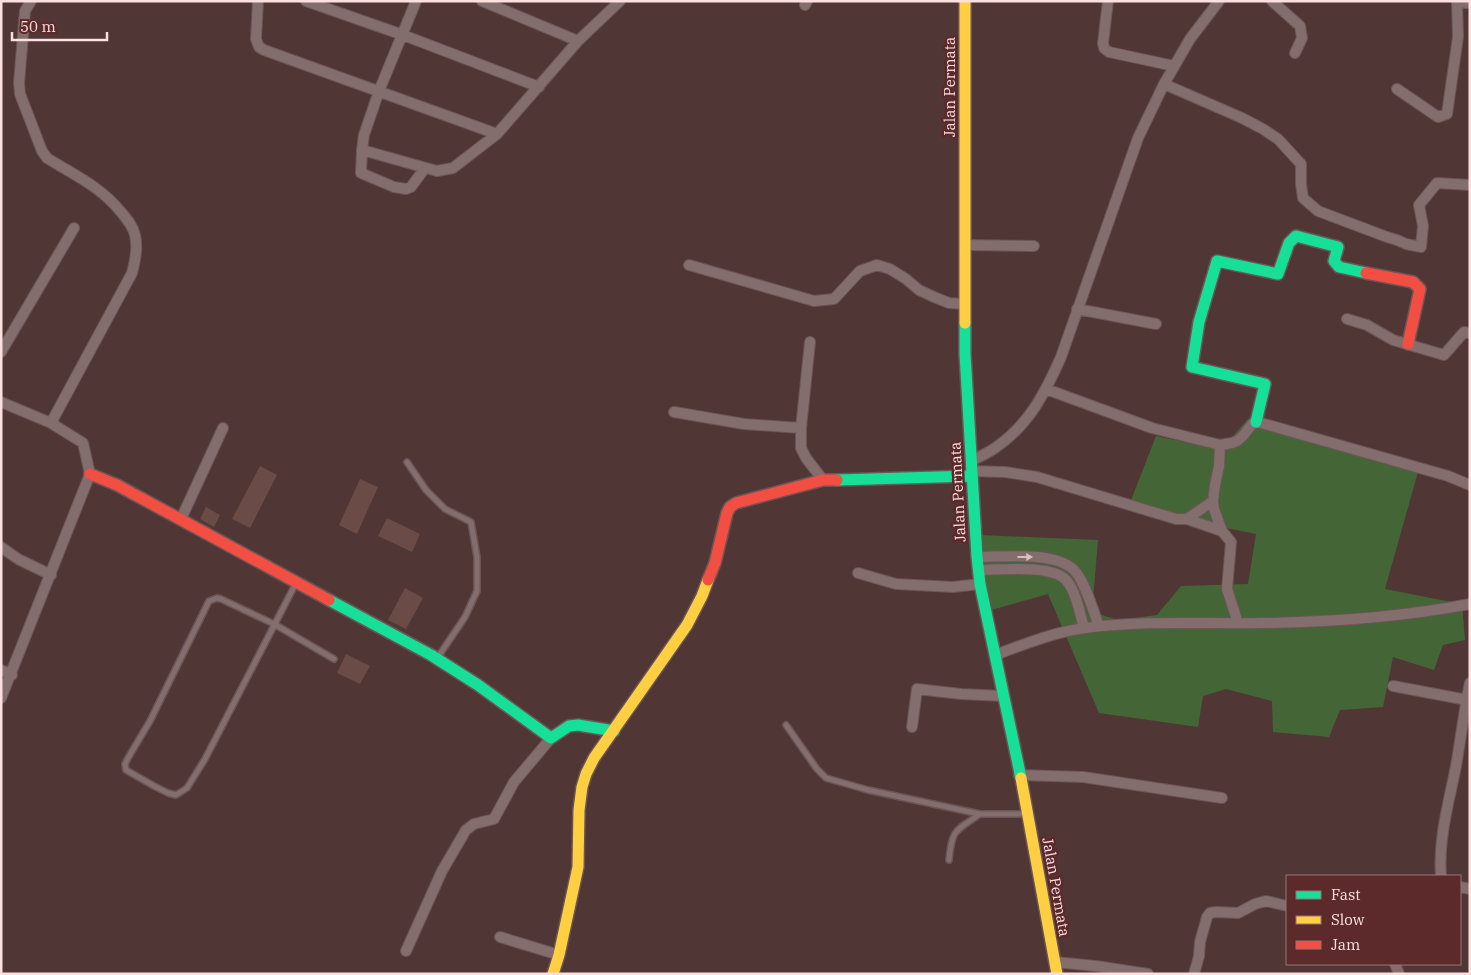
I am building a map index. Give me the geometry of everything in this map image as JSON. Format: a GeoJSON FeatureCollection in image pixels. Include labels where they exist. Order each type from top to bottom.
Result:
{"type":"FeatureCollection","features":[{"type":"Feature","properties":{"kind":"street"},"geometry":{"type":"LineString","coordinates":[[31,1],[24,12],[19,83],[20,94],[42,151],[47,158],[94,186],[110,199],[129,222],[135,235],[136,250],[132,273],[51,423]]}},
{"type":"Feature","properties":{"kind":"street"},"geometry":{"type":"LineString","coordinates":[[258,1],[256,38],[259,47],[497,134]]}},
{"type":"Feature","properties":{"kind":"street"},"geometry":{"type":"LineString","coordinates":[[306,1],[403,35],[539,87]]}},
{"type":"Feature","properties":{"kind":"street"},"geometry":{"type":"LineString","coordinates":[[416,1],[379,91],[364,134],[360,168],[362,174],[403,190],[411,186],[425,168]]}},
{"type":"Feature","properties":{"kind":"street"},"geometry":{"type":"LineString","coordinates":[[362,150],[437,171],[453,168],[497,134],[578,41],[620,1]]}},
{"type":"Feature","properties":{"kind":"street","name":"Jalan Permata"},"geometry":{"type":"LineString","coordinates":[[965,1],[965,354],[978,570],[1028,814],[1057,974]]}},
{"type":"Feature","properties":{"kind":"street"},"geometry":{"type":"LineString","coordinates":[[1108,1],[1103,42],[1104,48],[1109,52],[1174,66]]}},
{"type":"Feature","properties":{"kind":"street"},"geometry":{"type":"LineString","coordinates":[[971,469],[1020,427],[1046,389],[1060,357],[1138,138],[1174,66],[1190,39],[1219,1]]}},
{"type":"Feature","properties":{"kind":"street"},"geometry":{"type":"LineString","coordinates":[[1272,1],[1300,26],[1302,38],[1295,53]]}},
{"type":"Feature","properties":{"kind":"street"},"geometry":{"type":"LineString","coordinates":[[488,2],[578,41]]}},
{"type":"Feature","properties":{"kind":"street"},"geometry":{"type":"LineString","coordinates":[[1397,88],[1438,117],[1447,114],[1458,37],[1457,2],[1470,3]]}},
{"type":"Feature","properties":{"kind":"street"},"geometry":{"type":"LineString","coordinates":[[1164,84],[1242,118],[1278,139],[1301,164],[1303,198],[1318,211],[1406,244],[1421,246],[1423,226],[1419,205],[1438,183],[1470,184]]}},
{"type":"Feature","properties":{"kind":"street"},"geometry":{"type":"LineString","coordinates":[[1,352],[74,228]]}},
{"type":"Feature","properties":{"kind":"street"},"geometry":{"type":"LineString","coordinates":[[1046,389],[1152,428],[1220,444],[1237,441],[1256,422],[1265,384],[1192,367],[1199,322],[1217,261],[1278,274],[1289,244],[1296,236],[1338,246],[1334,261],[1339,267],[1413,282],[1420,289],[1408,344]]}},
{"type":"Feature","properties":{"kind":"street"},"geometry":{"type":"LineString","coordinates":[[965,245],[1034,246]]}},
{"type":"Feature","properties":{"kind":"street"},"geometry":{"type":"LineString","coordinates":[[689,265],[814,301],[834,298],[860,271],[877,265],[890,269],[906,279],[918,290],[949,303],[965,304]]}},
{"type":"Feature","properties":{"kind":"street"},"geometry":{"type":"LineString","coordinates":[[1077,309],[1156,324]]}},
{"type":"Feature","properties":{"kind":"street"},"geometry":{"type":"LineString","coordinates":[[1348,319],[1367,324],[1394,340],[1444,355],[1464,332],[1470,333]]}},
{"type":"Feature","properties":{"kind":"street"},"geometry":{"type":"LineString","coordinates":[[810,342],[801,428],[801,448],[806,458],[823,480]]}},
{"type":"Feature","properties":{"kind":"street"},"geometry":{"type":"LineString","coordinates":[[1,402],[51,423],[83,444],[90,474],[1,698]]}},
{"type":"Feature","properties":{"kind":"street"},"geometry":{"type":"LineString","coordinates":[[674,412],[744,424],[801,428]]}},
{"type":"Feature","properties":{"kind":"street"},"geometry":{"type":"LineString","coordinates":[[1256,422],[1468,480]]}},
{"type":"Feature","properties":{"kind":"street"},"geometry":{"type":"LineString","coordinates":[[181,519],[223,428]]}},
{"type":"Feature","properties":{"kind":"street"},"geometry":{"type":"LineString","coordinates":[[1220,444],[1219,466],[1213,502],[1222,531],[1231,542],[1227,589],[1238,623]]}},
{"type":"Feature","properties":{"kind":"street"},"geometry":{"type":"LineString","coordinates":[[554,974],[578,867],[579,811],[585,775],[594,758],[687,625],[702,596],[715,563],[727,513],[736,502],[823,480],[971,469],[1037,477],[1176,519],[1187,519],[1222,531]]}},
{"type":"Feature","properties":{"kind":"street"},"geometry":{"type":"LineString","coordinates":[[90,474],[117,485],[181,519],[437,659],[478,685],[551,738]]}},
{"type":"Feature","properties":{"kind":"street"},"geometry":{"type":"LineString","coordinates":[[1187,519],[1213,502]]}},
{"type":"Feature","properties":{"kind":"street"},"geometry":{"type":"LineString","coordinates":[[1,547],[18,559],[50,575]]}},
{"type":"Feature","properties":{"kind":"street"},"geometry":{"type":"LineString","coordinates":[[977,557],[1036,557],[1067,565],[1075,571],[1082,583],[1099,626]]}},
{"type":"Feature","properties":{"kind":"street"},"geometry":{"type":"LineString","coordinates":[[978,570],[1035,569],[1058,575],[1066,580],[1071,588],[1084,628]]}},
{"type":"Feature","properties":{"kind":"street"},"geometry":{"type":"LineString","coordinates":[[858,573],[896,584],[953,587],[980,584]]}},
{"type":"Feature","properties":{"kind":"street"},"geometry":{"type":"LineString","coordinates":[[995,655],[1052,634],[1099,626],[1170,622],[1263,623],[1387,617],[1469,602]]}},
{"type":"Feature","properties":{"kind":"street"},"geometry":{"type":"LineString","coordinates":[[1,670],[12,674]]}},
{"type":"Feature","properties":{"kind":"street"},"geometry":{"type":"LineString","coordinates":[[1441,875],[1442,837],[1470,683]]}},
{"type":"Feature","properties":{"kind":"street"},"geometry":{"type":"LineString","coordinates":[[1393,686],[1467,700]]}},
{"type":"Feature","properties":{"kind":"street"},"geometry":{"type":"LineString","coordinates":[[912,727],[917,689],[1003,696]]}},
{"type":"Feature","properties":{"kind":"street"},"geometry":{"type":"LineString","coordinates":[[406,951],[442,872],[466,830],[474,824],[494,820],[514,782],[551,738],[569,726],[578,725],[614,731]]}},
{"type":"Feature","properties":{"kind":"street"},"geometry":{"type":"LineString","coordinates":[[1019,774],[1083,777],[1222,798]]}},
{"type":"Feature","properties":{"kind":"street"},"geometry":{"type":"LineString","coordinates":[[1194,974],[1199,956],[1200,942],[1207,917],[1210,913],[1238,913],[1255,904],[1266,901],[1286,906]]}},
{"type":"Feature","properties":{"kind":"street"},"geometry":{"type":"LineString","coordinates":[[500,937],[559,955]]}},
{"type":"Feature","properties":{"kind":"street"},"geometry":{"type":"LineString","coordinates":[[1055,962],[1114,968],[1148,974]]}},
{"type":"Feature","properties":{"kind":"lane"},"geometry":{"type":"LineString","coordinates":[[407,462],[426,490],[445,509],[471,522],[477,557],[478,591],[465,617],[437,659]]}},
{"type":"Feature","properties":{"kind":"lane"},"geometry":{"type":"LineString","coordinates":[[297,582],[274,624],[219,734],[187,788],[176,795],[168,793],[126,770],[128,758],[150,722],[209,601],[217,598],[221,599],[274,624],[334,659]]}},
{"type":"Feature","properties":{"kind":"lane"},"geometry":{"type":"LineString","coordinates":[[786,725],[817,769],[826,778],[868,790],[980,814],[1028,814]]}},
{"type":"Feature","properties":{"kind":"lane"},"geometry":{"type":"LineString","coordinates":[[949,860],[954,833],[980,814]]}},
{"type":"Feature","properties":{"kind":"green space"},"geometry":{"type":"Polygon","coordinates":[[[1247,420],[1418,472],[1385,589],[1462,604],[1465,640],[1443,645],[1434,670],[1393,657],[1383,707],[1340,710],[1329,737],[1273,732],[1272,701],[1226,689],[1203,696],[1198,727],[1099,713],[1048,594],[988,611],[979,535],[1098,540],[1092,612],[1118,620],[1157,615],[1181,586],[1248,584],[1256,534],[1128,508],[1156,436],[1221,450],[1247,420]]]}},
{"type":"Feature","properties":{"kind":"building"},"geometry":{"type":"Polygon","coordinates":[[[260,466],[277,475],[250,528],[232,519],[260,466]]]}},
{"type":"Feature","properties":{"kind":"building"},"geometry":{"type":"Polygon","coordinates":[[[360,479],[378,487],[357,534],[339,525],[360,479]]]}},
{"type":"Feature","properties":{"kind":"building"},"geometry":{"type":"Polygon","coordinates":[[[206,507],[220,515],[214,527],[200,519],[206,507]]]}},
{"type":"Feature","properties":{"kind":"building"},"geometry":{"type":"Polygon","coordinates":[[[387,518],[420,534],[412,552],[378,536],[387,518]]]}},
{"type":"Feature","properties":{"kind":"building"},"geometry":{"type":"Polygon","coordinates":[[[405,588],[423,598],[406,629],[388,620],[405,588]]]}},
{"type":"Feature","properties":{"kind":"building"},"geometry":{"type":"Polygon","coordinates":[[[346,654],[370,666],[360,684],[337,673],[346,654]]]}},
{"type":"Feature","properties":{"kind":"traffic: fast"},"geometry":{"type":"LineString","coordinates":[[1256,422],[1265,384],[1192,367],[1199,322],[1217,261],[1278,274],[1289,243],[1296,236],[1338,247],[1334,261],[1339,267],[1366,273]]}},
{"type":"Feature","properties":{"kind":"traffic: fast"},"geometry":{"type":"LineString","coordinates":[[965,323],[965,354],[980,584],[1021,778]]}},
{"type":"Feature","properties":{"kind":"traffic: fast"},"geometry":{"type":"LineString","coordinates":[[837,480],[972,476]]}},
{"type":"Feature","properties":{"kind":"traffic: fast"},"geometry":{"type":"LineString","coordinates":[[329,600],[431,655],[478,685],[551,738],[569,726],[578,725],[614,731]]}},
{"type":"Feature","properties":{"kind":"traffic: slow"},"geometry":{"type":"LineString","coordinates":[[965,1],[965,323]]}},
{"type":"Feature","properties":{"kind":"traffic: slow"},"geometry":{"type":"LineString","coordinates":[[553,974],[559,955],[578,867],[579,810],[586,774],[594,758],[687,625],[708,580]]}},
{"type":"Feature","properties":{"kind":"traffic: slow"},"geometry":{"type":"LineString","coordinates":[[1021,778],[1057,974]]}},
{"type":"Feature","properties":{"kind":"traffic: jam"},"geometry":{"type":"LineString","coordinates":[[1366,273],[1413,282],[1420,289],[1408,344]]}},
{"type":"Feature","properties":{"kind":"traffic: jam"},"geometry":{"type":"LineString","coordinates":[[90,474],[117,485],[329,600]]}},
{"type":"Feature","properties":{"kind":"traffic: jam"},"geometry":{"type":"LineString","coordinates":[[708,580],[715,563],[730,507],[736,503],[823,480],[837,480]]}}]}
